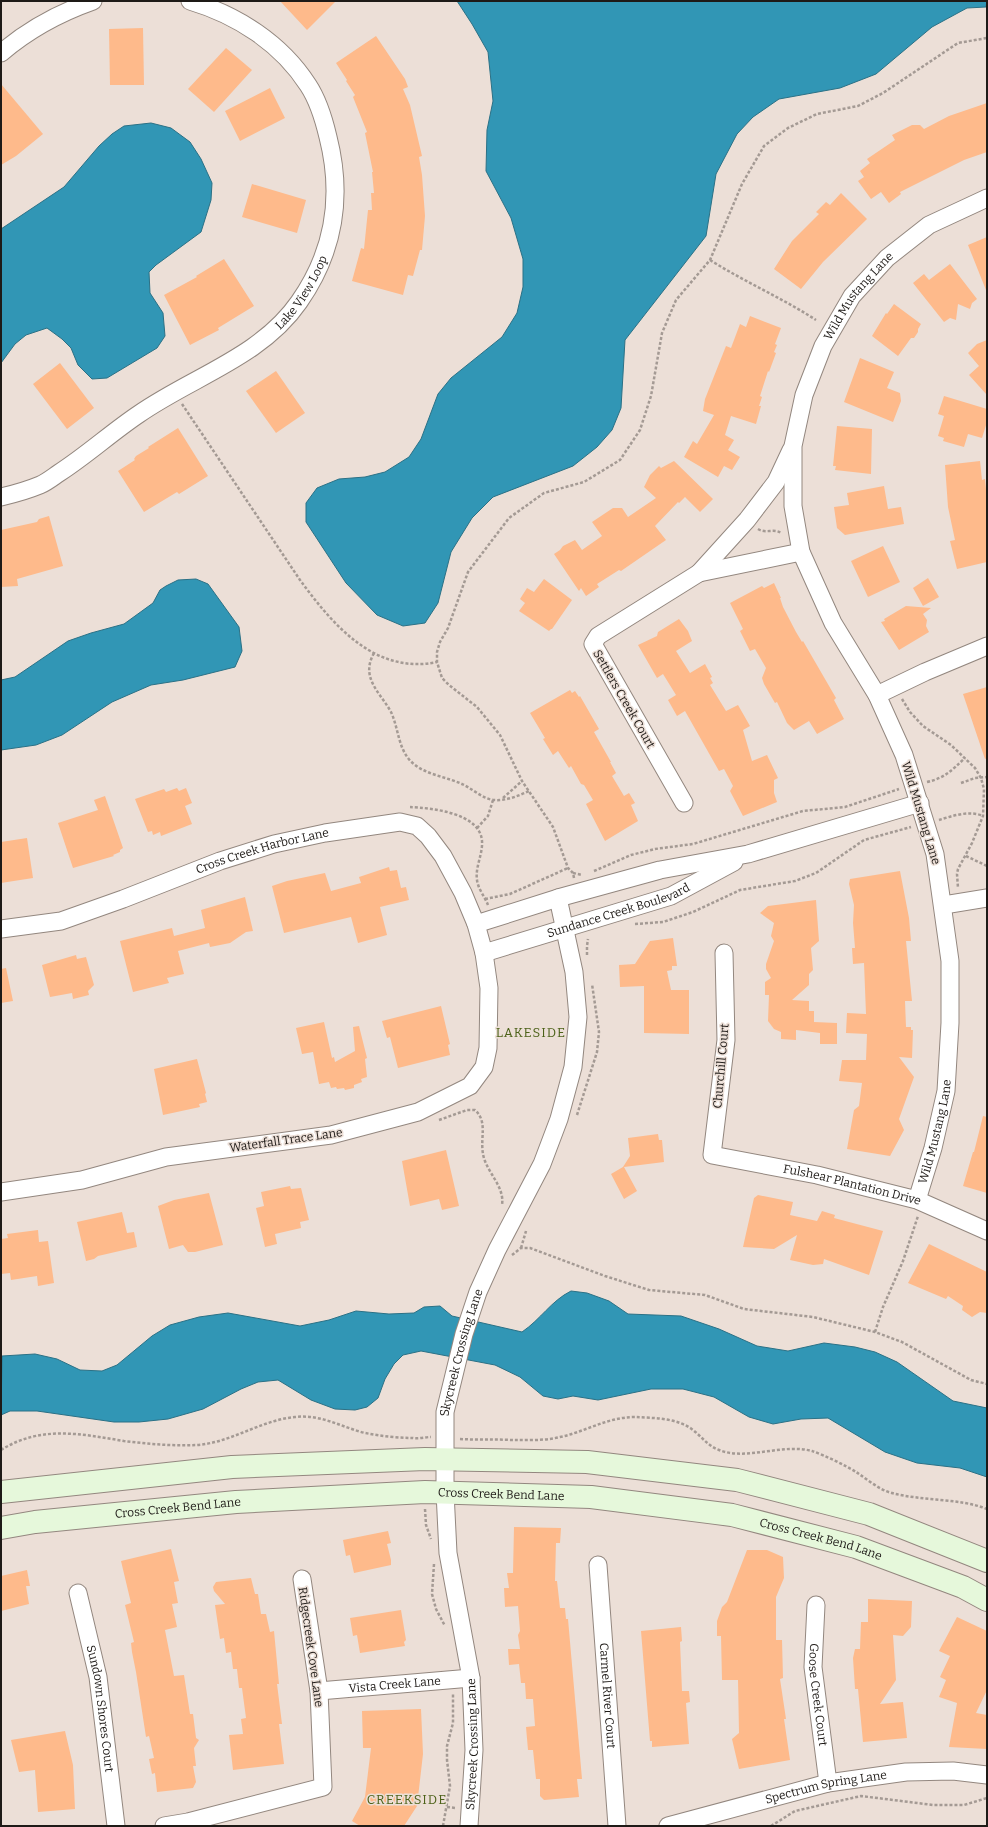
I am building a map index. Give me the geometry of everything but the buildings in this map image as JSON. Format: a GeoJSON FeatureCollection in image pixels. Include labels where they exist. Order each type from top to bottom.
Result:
{"type":"FeatureCollection","features":[{"type":"Feature","properties":{"kind":"main road"},"geometry":{"type":"LineString","coordinates":[[1,1492],[232,1467],[435,1459],[587,1462],[737,1480],[869,1514],[987,1561]]}},
{"type":"Feature","properties":{"kind":"main road","name":"Cross Creek Bend Lane"},"geometry":{"type":"LineString","coordinates":[[1,1528],[35,1522],[236,1502],[435,1492],[591,1497],[732,1515],[856,1547],[963,1587],[987,1600]]}},
{"type":"Feature","properties":{"kind":"street"},"geometry":{"type":"LineString","coordinates":[[1,52],[38,26],[65,11],[93,1]]}},
{"type":"Feature","properties":{"kind":"street","name":"Lake View Loop"},"geometry":{"type":"LineString","coordinates":[[1,497],[40,485],[73,464],[139,414],[174,392],[244,353],[274,332],[299,303],[317,272],[330,238],[336,196],[334,157],[324,120],[309,86],[282,52],[250,27],[214,8],[190,1]]}},
{"type":"Feature","properties":{"kind":"street","name":"Wild Mustang Lane"},"geometry":{"type":"LineString","coordinates":[[920,1202],[946,1091],[950,1023],[952,904],[904,755],[876,695],[833,623],[796,553],[793,506],[793,446],[804,395],[823,346],[852,296],[888,258],[929,225],[987,198]]}},
{"type":"Feature","properties":{"kind":"street","name":"Wild Mustang Lane"},"geometry":{"type":"LineString","coordinates":[[747,520],[776,482],[793,446]]}},
{"type":"Feature","properties":{"kind":"street","name":"Settlers Creek Court"},"geometry":{"type":"LineString","coordinates":[[684,803],[593,644],[598,636],[699,573],[747,520]]}},
{"type":"Feature","properties":{"kind":"street","name":"Settlers Creek Court"},"geometry":{"type":"LineString","coordinates":[[699,573],[796,553]]}},
{"type":"Feature","properties":{"kind":"street"},"geometry":{"type":"LineString","coordinates":[[876,695],[925,672],[987,646]]}},
{"type":"Feature","properties":{"kind":"street","name":"Sundance Creek Boulevard"},"geometry":{"type":"LineString","coordinates":[[476,924],[558,898],[660,870],[748,854],[920,803]]}},
{"type":"Feature","properties":{"kind":"street","name":"Cross Creek Harbor Lane"},"geometry":{"type":"LineString","coordinates":[[1,929],[61,921],[220,861],[274,844],[325,833],[400,822],[417,826],[428,836],[443,856],[463,893],[476,924]]}},
{"type":"Feature","properties":{"kind":"street","name":"Sundance Creek Boulevard"},"geometry":{"type":"LineString","coordinates":[[484,953],[566,929],[590,929],[671,896],[748,854]]}},
{"type":"Feature","properties":{"kind":"street","name":"Skycreek Crossing Lane"},"geometry":{"type":"LineString","coordinates":[[469,1826],[474,1750],[471,1678],[435,1492],[435,1459],[445,1438],[445,1412],[453,1375],[464,1334],[478,1292],[497,1250],[542,1164],[559,1119],[573,1067],[578,1017],[574,972],[566,929],[558,898]]}},
{"type":"Feature","properties":{"kind":"street"},"geometry":{"type":"LineString","coordinates":[[952,904],[987,898]]}},
{"type":"Feature","properties":{"kind":"street","name":"Waterfall Trace Lane"},"geometry":{"type":"LineString","coordinates":[[1,1192],[82,1180],[166,1157],[331,1135],[418,1112],[470,1086],[484,1067],[488,1048],[490,988],[484,953],[476,924]]}},
{"type":"Feature","properties":{"kind":"street","name":"Churchill Court"},"geometry":{"type":"LineString","coordinates":[[712,1155],[726,1040],[724,953]]}},
{"type":"Feature","properties":{"kind":"street","name":"Fulshear Plantation Drive"},"geometry":{"type":"LineString","coordinates":[[712,1155],[817,1175],[920,1202],[987,1230]]}},
{"type":"Feature","properties":{"kind":"street","name":"Carmel River Court"},"geometry":{"type":"LineString","coordinates":[[598,1565],[617,1826]]}},
{"type":"Feature","properties":{"kind":"street","name":"Ridgecreek Cove Lane"},"geometry":{"type":"LineString","coordinates":[[164,1826],[188,1822],[323,1787],[320,1691],[302,1579]]}},
{"type":"Feature","properties":{"kind":"street","name":"Sundown Shores Court"},"geometry":{"type":"LineString","coordinates":[[78,1593],[98,1677],[116,1826]]}},
{"type":"Feature","properties":{"kind":"street","name":"Goose Creek Court"},"geometry":{"type":"LineString","coordinates":[[816,1605],[813,1667],[828,1783]]}},
{"type":"Feature","properties":{"kind":"street","name":"Vista Creek Lane"},"geometry":{"type":"LineString","coordinates":[[320,1691],[471,1678]]}},
{"type":"Feature","properties":{"kind":"street","name":"Spectrum Spring Lane"},"geometry":{"type":"LineString","coordinates":[[668,1826],[828,1783],[906,1772],[953,1771],[987,1775]]}},
{"type":"Feature","properties":{"kind":"path"},"geometry":{"type":"LineString","coordinates":[[578,893],[573,873],[568,868],[553,827],[522,781],[500,736],[477,706],[442,678],[437,662],[437,652],[440,642],[448,628],[468,572],[509,518],[544,493],[584,482],[620,460],[640,430],[651,396],[662,333],[676,300],[710,260],[742,184],[764,146],[788,128],[817,114],[858,106],[883,93],[958,44],[987,38]]}},
{"type":"Feature","properties":{"kind":"path"},"geometry":{"type":"LineString","coordinates":[[710,260],[736,276],[795,306],[816,320]]}},
{"type":"Feature","properties":{"kind":"path"},"geometry":{"type":"LineString","coordinates":[[174,392],[295,574],[319,607],[339,628],[356,642],[374,653],[393,661],[411,665],[437,662]]}},
{"type":"Feature","properties":{"kind":"path"},"geometry":{"type":"LineString","coordinates":[[747,520],[762,532],[773,530],[780,532],[796,553]]}},
{"type":"Feature","properties":{"kind":"path"},"geometry":{"type":"LineString","coordinates":[[374,653],[369,665],[369,674],[377,693],[391,712],[407,756],[414,764],[426,771],[456,782],[484,798],[501,800],[529,791]]}},
{"type":"Feature","properties":{"kind":"path"},"geometry":{"type":"LineString","coordinates":[[897,686],[903,701],[910,712],[923,726],[951,745],[965,758],[981,778],[984,789],[983,816],[957,874],[952,904]]}},
{"type":"Feature","properties":{"kind":"path"},"geometry":{"type":"LineString","coordinates":[[590,873],[637,854],[655,849],[693,844],[803,811],[845,807],[913,784],[939,779],[965,758]]}},
{"type":"Feature","properties":{"kind":"path"},"geometry":{"type":"LineString","coordinates":[[961,783],[974,778],[987,777]]}},
{"type":"Feature","properties":{"kind":"path"},"geometry":{"type":"LineString","coordinates":[[501,800],[522,781]]}},
{"type":"Feature","properties":{"kind":"path"},"geometry":{"type":"LineString","coordinates":[[477,828],[488,816],[493,800]]}},
{"type":"Feature","properties":{"kind":"path"},"geometry":{"type":"LineString","coordinates":[[404,807],[425,808],[459,816],[471,822],[477,828],[482,840],[481,856],[476,874],[477,882],[486,898],[493,919]]}},
{"type":"Feature","properties":{"kind":"path"},"geometry":{"type":"LineString","coordinates":[[632,924],[663,922],[693,912],[740,890],[795,881],[816,872],[864,840],[956,816],[978,814],[983,816]]}},
{"type":"Feature","properties":{"kind":"path"},"geometry":{"type":"LineString","coordinates":[[966,856],[987,866]]}},
{"type":"Feature","properties":{"kind":"path"},"geometry":{"type":"LineString","coordinates":[[468,906],[486,898],[495,898],[510,894],[568,868]]}},
{"type":"Feature","properties":{"kind":"path"},"geometry":{"type":"LineString","coordinates":[[573,873],[584,875]]}},
{"type":"Feature","properties":{"kind":"path"},"geometry":{"type":"LineString","coordinates":[[418,1112],[425,1126],[467,1110],[475,1110],[480,1115],[483,1122],[483,1154],[503,1196],[500,1210]]}},
{"type":"Feature","properties":{"kind":"path"},"geometry":{"type":"LineString","coordinates":[[875,1332],[883,1307],[903,1261],[920,1202]]}},
{"type":"Feature","properties":{"kind":"path"},"geometry":{"type":"LineString","coordinates":[[510,1257],[521,1248],[530,1248],[605,1276],[649,1290],[705,1295],[744,1309],[813,1317],[875,1332],[902,1342],[971,1380],[987,1384]]}},
{"type":"Feature","properties":{"kind":"path"},"geometry":{"type":"LineString","coordinates":[[1,1450],[10,1444],[36,1435],[60,1433],[79,1433],[168,1446],[199,1444],[219,1440],[295,1417],[319,1418],[365,1433],[416,1439],[425,1437],[538,1440],[558,1438],[576,1433],[594,1424],[633,1417],[662,1419],[678,1422],[692,1429],[707,1444],[719,1450],[735,1454],[795,1449],[812,1452],[854,1470],[891,1493],[987,1509]]}},
{"type":"Feature","properties":{"kind":"path"},"geometry":{"type":"LineString","coordinates":[[427,1432],[425,1437],[435,1459]]}},
{"type":"Feature","properties":{"kind":"path"},"geometry":{"type":"LineString","coordinates":[[432,1544],[426,1525],[435,1492]]}},
{"type":"Feature","properties":{"kind":"path"},"geometry":{"type":"LineString","coordinates":[[434,1561],[432,1594],[445,1629]]}},
{"type":"Feature","properties":{"kind":"path"},"geometry":{"type":"LineString","coordinates":[[443,1826],[450,1786],[446,1760],[447,1746],[453,1723],[452,1680]]}},
{"type":"Feature","properties":{"kind":"path"},"geometry":{"type":"LineString","coordinates":[[771,1826],[795,1811],[861,1796],[933,1805],[964,1805],[987,1798]]}},
{"type":"Feature","properties":{"kind":"water"},"geometry":{"type":"Polygon","coordinates":[[[457,1],[987,1],[986,7],[967,8],[932,27],[876,74],[840,88],[779,99],[753,117],[737,134],[716,174],[706,236],[625,340],[621,408],[612,430],[597,447],[573,466],[493,497],[472,518],[451,552],[438,603],[425,623],[403,626],[377,615],[346,583],[306,522],[306,503],[317,488],[339,479],[365,477],[385,472],[409,457],[421,439],[438,394],[451,378],[502,337],[517,313],[523,287],[523,259],[511,218],[486,171],[487,130],[493,101],[488,52],[457,1]]]}},
{"type":"Feature","properties":{"kind":"water"},"geometry":{"type":"Polygon","coordinates":[[[151,123],[171,128],[190,142],[201,159],[212,183],[211,200],[201,232],[156,265],[149,272],[150,293],[163,313],[165,336],[157,348],[107,378],[92,379],[78,365],[71,348],[47,328],[26,335],[15,344],[1,363],[1,229],[64,187],[99,146],[112,134],[124,126],[151,123]]]}},
{"type":"Feature","properties":{"kind":"water"},"geometry":{"type":"Polygon","coordinates":[[[196,579],[208,584],[239,627],[242,651],[235,667],[183,680],[151,685],[112,702],[62,735],[36,745],[1,750],[1,680],[15,677],[68,641],[124,624],[153,603],[160,590],[166,586],[178,580],[196,579]]]}},
{"type":"Feature","properties":{"kind":"water"},"geometry":{"type":"Polygon","coordinates":[[[571,1291],[587,1293],[609,1301],[628,1314],[681,1316],[719,1329],[757,1346],[788,1351],[824,1343],[855,1347],[875,1352],[897,1362],[953,1401],[987,1408],[987,1477],[960,1468],[917,1463],[885,1452],[828,1418],[801,1419],[773,1424],[749,1417],[714,1397],[683,1389],[651,1389],[598,1400],[573,1396],[558,1399],[543,1396],[520,1377],[495,1365],[421,1351],[403,1355],[394,1364],[385,1379],[378,1398],[367,1407],[355,1410],[335,1409],[311,1400],[278,1380],[258,1382],[241,1389],[203,1409],[168,1419],[139,1422],[114,1422],[37,1411],[10,1411],[1,1415],[2,1356],[35,1354],[57,1359],[80,1370],[102,1371],[117,1365],[152,1336],[170,1325],[199,1317],[228,1313],[300,1326],[329,1320],[356,1311],[389,1314],[414,1313],[424,1307],[440,1306],[452,1316],[522,1332],[535,1322],[552,1305],[571,1291]]]}},
{"type":"Feature","properties":{"kind":"district","name":"LAKESIDE"},"geometry":{"type":"Point","coordinates":[531,1032]}},
{"type":"Feature","properties":{"kind":"district","name":"CREEKSIDE"},"geometry":{"type":"Point","coordinates":[407,1799]}}]}
